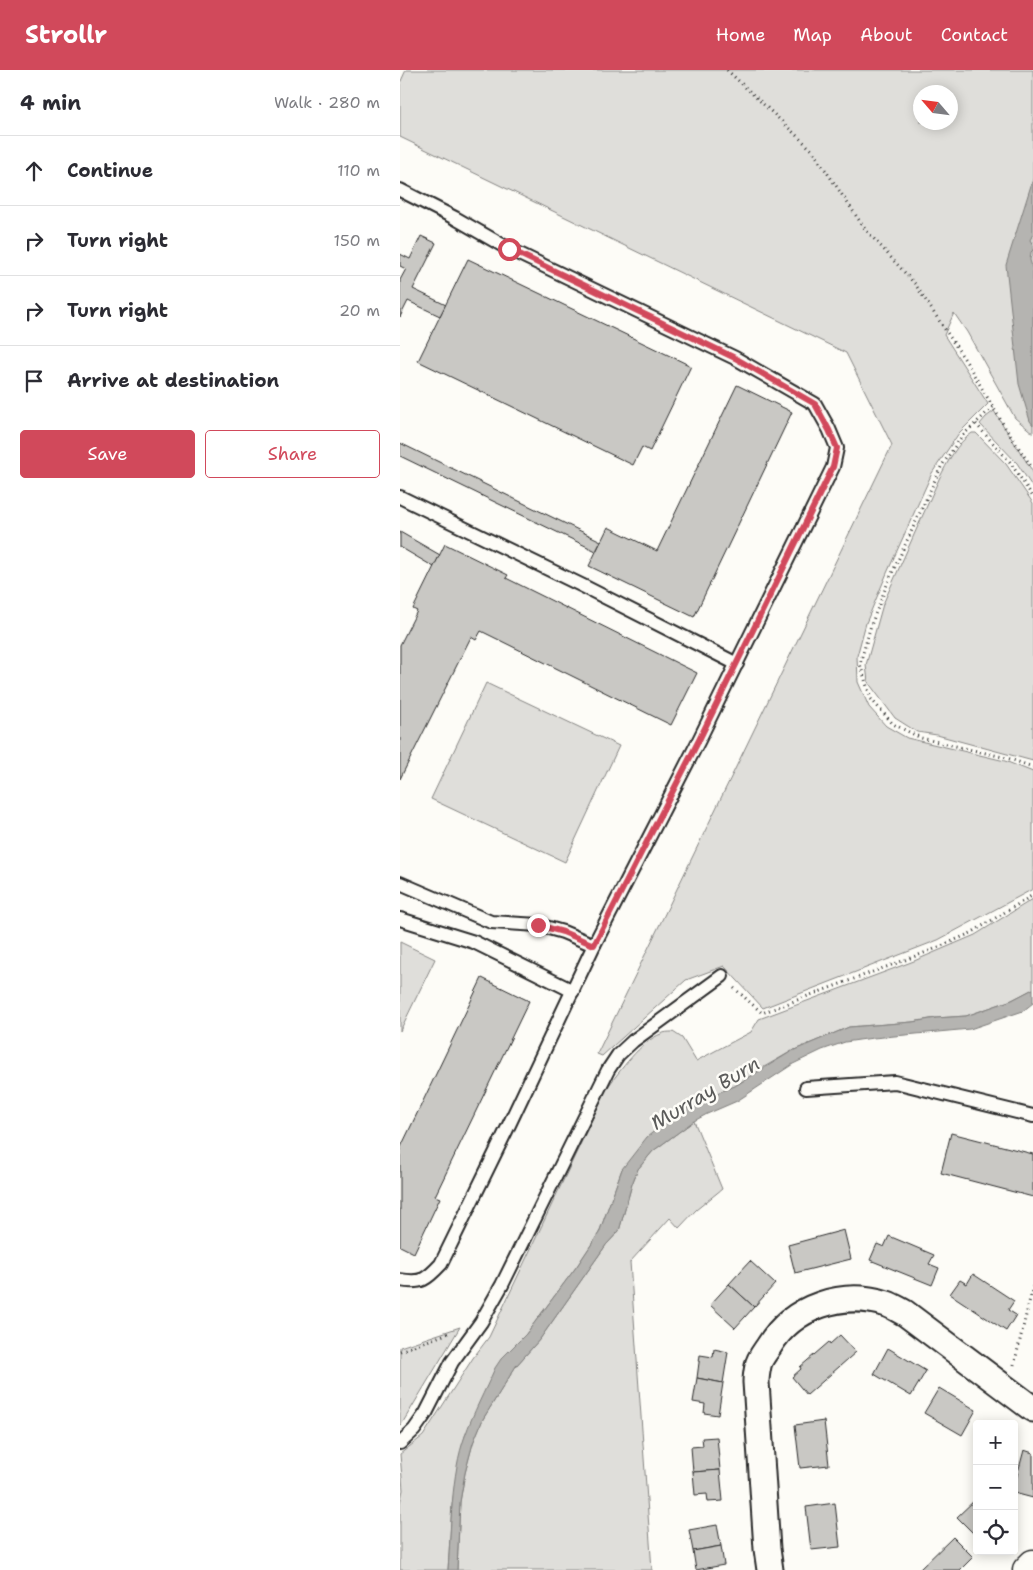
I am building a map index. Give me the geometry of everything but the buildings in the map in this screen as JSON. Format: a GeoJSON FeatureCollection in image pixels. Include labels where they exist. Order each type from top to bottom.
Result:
{"type":"FeatureCollection","features":[{"type":"Feature","properties":{"kind":"street"},"geometry":{"type":"LineString","coordinates":[[770,1570],[766,1539],[756,1382],[758,1365],[769,1345],[782,1328],[799,1314],[816,1305],[836,1301],[854,1299],[888,1304],[905,1313],[1033,1409]]}},
{"type":"Feature","properties":{"kind":"street"},"geometry":{"type":"LineString","coordinates":[[1028,1570],[1033,1564]]}},
{"type":"Feature","properties":{"kind":"lane"},"geometry":{"type":"LineString","coordinates":[[400,190],[455,218],[509,249],[735,358],[815,404],[837,448],[833,467],[737,664],[594,945],[441,1264],[427,1279],[412,1282],[400,1280]]}},
{"type":"Feature","properties":{"kind":"lane"},"geometry":{"type":"LineString","coordinates":[[400,497],[583,586],[737,664]]}},
{"type":"Feature","properties":{"kind":"lane"},"geometry":{"type":"LineString","coordinates":[[400,884],[491,922],[538,925],[563,932],[594,945]]}},
{"type":"Feature","properties":{"kind":"lane"},"geometry":{"type":"LineString","coordinates":[[400,919],[474,942],[573,991]]}},
{"type":"Feature","properties":{"kind":"lane"},"geometry":{"type":"LineString","coordinates":[[400,1443],[414,1430],[426,1413],[452,1362],[482,1322],[502,1286],[608,1070],[618,1055],[633,1040],[722,976]]}},
{"type":"Feature","properties":{"kind":"lane"},"geometry":{"type":"LineString","coordinates":[[806,1088],[895,1082],[1033,1116]]}},
{"type":"Feature","properties":{"kind":"path"},"geometry":{"type":"LineString","coordinates":[[727,70],[812,150],[865,229],[916,284],[967,363],[1006,429],[1033,468]]}},
{"type":"Feature","properties":{"kind":"path"},"geometry":{"type":"LineString","coordinates":[[993,407],[962,436],[941,467],[888,582],[871,625],[860,664],[870,699],[893,724],[921,738],[1007,758],[1033,767]]}},
{"type":"Feature","properties":{"kind":"path"},"geometry":{"type":"LineString","coordinates":[[976,424],[1010,462],[1033,497]]}},
{"type":"Feature","properties":{"kind":"path"},"geometry":{"type":"LineString","coordinates":[[722,976],[762,1013],[932,950],[970,933],[1033,895]]}},
{"type":"Feature","properties":{"kind":"path"},"geometry":{"type":"LineString","coordinates":[[1008,1390],[1033,1286]]}},
{"type":"Feature","properties":{"kind":"path"},"geometry":{"type":"LineString","coordinates":[[400,1351],[482,1322]]}},
{"type":"Feature","properties":{"kind":"shaded area"},"geometry":{"type":"Polygon","coordinates":[[[406,70],[1033,70],[1033,433],[1015,418],[967,332],[954,313],[944,335],[988,404],[959,433],[932,473],[866,623],[857,656],[858,682],[869,707],[886,726],[907,738],[1005,761],[1033,772],[1033,889],[938,940],[763,1008],[724,966],[686,980],[602,1056],[597,1054],[892,445],[846,353],[400,137],[400,83],[406,70]]]}},
{"type":"Feature","properties":{"kind":"shaded area"},"geometry":{"type":"Polygon","coordinates":[[[1033,179],[1033,234],[1030,240],[1033,250],[1030,260],[1033,271],[1033,425],[1030,421],[1019,384],[1006,265],[1033,179]]]}},
{"type":"Feature","properties":{"kind":"shaded area"},"geometry":{"type":"Polygon","coordinates":[[[994,411],[1033,472],[1033,488],[1017,463],[980,424],[994,411]]]}},
{"type":"Feature","properties":{"kind":"shaded area"},"geometry":{"type":"Polygon","coordinates":[[[972,433],[976,433],[1006,464],[1033,503],[1033,761],[937,735],[917,732],[895,718],[868,682],[866,665],[883,604],[942,473],[957,448],[972,433]]]}},
{"type":"Feature","properties":{"kind":"shaded area"},"geometry":{"type":"Polygon","coordinates":[[[486,683],[619,746],[565,862],[431,799],[486,683]]]}},
{"type":"Feature","properties":{"kind":"shaded area"},"geometry":{"type":"Polygon","coordinates":[[[1033,899],[1033,989],[1012,1000],[966,1016],[849,1027],[792,1051],[735,1086],[699,1100],[622,1169],[599,1233],[577,1266],[517,1344],[465,1436],[452,1505],[448,1570],[400,1570],[400,1503],[403,1490],[400,1454],[423,1436],[473,1358],[489,1337],[607,1088],[638,1050],[653,1038],[664,1033],[673,1032],[682,1038],[696,1061],[751,1032],[759,1019],[914,961],[975,935],[1033,899]]]}},
{"type":"Feature","properties":{"kind":"shaded area"},"geometry":{"type":"Polygon","coordinates":[[[400,942],[435,959],[400,1031],[400,942]]]}},
{"type":"Feature","properties":{"kind":"shaded area"},"geometry":{"type":"Polygon","coordinates":[[[1033,989],[1033,1003],[1023,1011],[970,1029],[873,1038],[845,1042],[822,1050],[793,1064],[737,1101],[694,1121],[653,1151],[638,1169],[619,1231],[606,1245],[540,1339],[516,1366],[483,1419],[473,1443],[460,1502],[457,1570],[448,1570],[452,1502],[457,1467],[465,1436],[479,1402],[501,1359],[526,1334],[577,1266],[599,1233],[622,1169],[647,1137],[699,1100],[735,1086],[792,1051],[849,1027],[966,1016],[1012,1000],[1033,989]]]}},
{"type":"Feature","properties":{"kind":"shaded area"},"geometry":{"type":"Polygon","coordinates":[[[694,1121],[722,1189],[696,1210],[679,1228],[670,1218],[630,1262],[652,1570],[457,1570],[460,1502],[473,1443],[483,1419],[516,1366],[540,1339],[606,1245],[619,1231],[638,1169],[653,1151],[694,1121]]]}},
{"type":"Feature","properties":{"kind":"shaded area"},"geometry":{"type":"Polygon","coordinates":[[[460,1327],[400,1427],[400,1347],[460,1327]]]}},
{"type":"Feature","properties":{"kind":"route"},"geometry":{"type":"LineString","coordinates":[[509,249],[700,340],[815,404],[837,448],[833,467],[699,740],[594,945],[563,932],[538,925]]}},
{"type":"Feature","properties":{"kind":"water label","name":"Murray Burn"},"geometry":{"type":"Point","coordinates":[705,1093]}}]}
